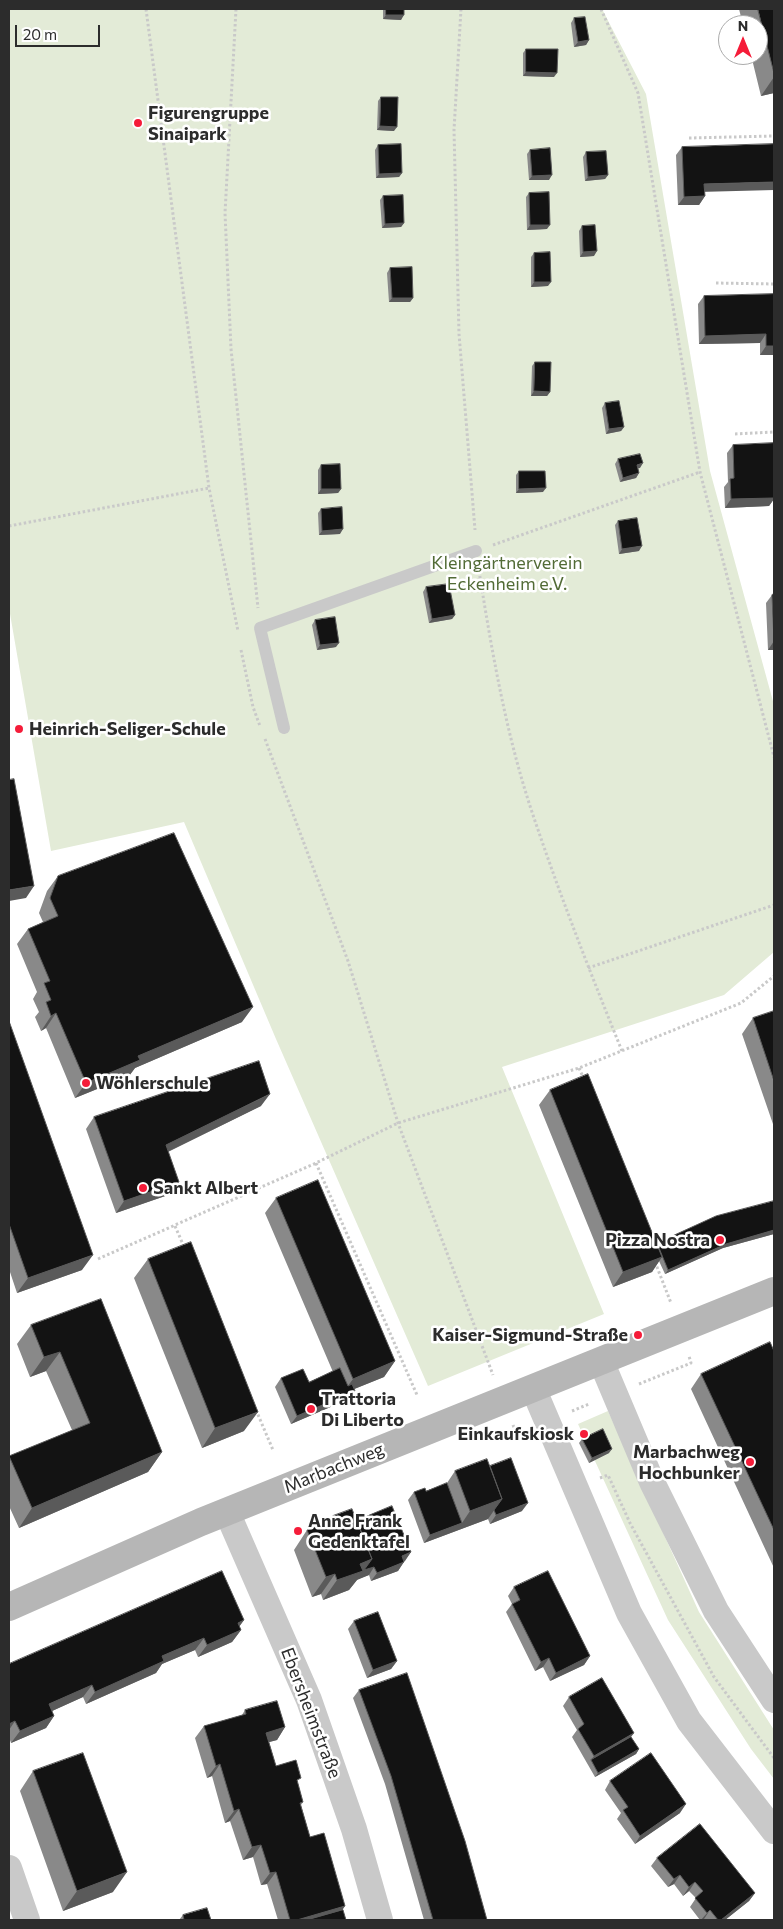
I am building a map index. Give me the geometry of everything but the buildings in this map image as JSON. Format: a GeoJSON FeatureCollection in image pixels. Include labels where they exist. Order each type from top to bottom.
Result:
{"type":"FeatureCollection","features":[{"type":"Feature","properties":{"kind":"main road","name":"Marbachweg"},"geometry":{"type":"LineString","coordinates":[[9,1607],[227,1512],[774,1291]]}},
{"type":"Feature","properties":{"kind":"street"},"geometry":{"type":"LineString","coordinates":[[601,1360],[652,1482],[716,1610],[774,1700]]}},
{"type":"Feature","properties":{"kind":"street"},"geometry":{"type":"LineString","coordinates":[[532,1388],[628,1613],[689,1721],[774,1831]]}},
{"type":"Feature","properties":{"kind":"street","name":"Ebersheimstraße"},"geometry":{"type":"LineString","coordinates":[[227,1512],[309,1700],[354,1829],[380,1920]]}},
{"type":"Feature","properties":{"kind":"street"},"geometry":{"type":"LineString","coordinates":[[9,1868],[27,1920]]}},
{"type":"Feature","properties":{"kind":"lane"},"geometry":{"type":"LineString","coordinates":[[284,728],[260,628],[476,552]]}},
{"type":"Feature","properties":{"kind":"path"},"geometry":{"type":"LineString","coordinates":[[236,9],[225,213],[231,349],[260,628]]}},
{"type":"Feature","properties":{"kind":"path"},"geometry":{"type":"LineString","coordinates":[[461,9],[454,130],[459,334],[476,552],[495,665],[529,802],[588,968],[622,1050]]}},
{"type":"Feature","properties":{"kind":"path"},"geometry":{"type":"LineString","coordinates":[[601,9],[638,93],[700,472],[774,757]]}},
{"type":"Feature","properties":{"kind":"path"},"geometry":{"type":"LineString","coordinates":[[689,138],[774,136]]}},
{"type":"Feature","properties":{"kind":"path"},"geometry":{"type":"LineString","coordinates":[[716,283],[774,284]]}},
{"type":"Feature","properties":{"kind":"path"},"geometry":{"type":"LineString","coordinates":[[735,434],[774,432]]}},
{"type":"Feature","properties":{"kind":"path"},"geometry":{"type":"LineString","coordinates":[[476,552],[700,472]]}},
{"type":"Feature","properties":{"kind":"path"},"geometry":{"type":"LineString","coordinates":[[9,526],[209,488]]}},
{"type":"Feature","properties":{"kind":"path"},"geometry":{"type":"LineString","coordinates":[[588,968],[774,905]]}},
{"type":"Feature","properties":{"kind":"path"},"geometry":{"type":"LineString","coordinates":[[98,1259],[316,1163],[398,1123],[579,1068],[741,1003],[774,976]]}},
{"type":"Feature","properties":{"kind":"path"},"geometry":{"type":"LineString","coordinates":[[579,1068],[586,1087]]}},
{"type":"Feature","properties":{"kind":"path"},"geometry":{"type":"LineString","coordinates":[[316,1163],[416,1395]]}},
{"type":"Feature","properties":{"kind":"path"},"geometry":{"type":"LineString","coordinates":[[175,1226],[187,1253]]}},
{"type":"Feature","properties":{"kind":"path"},"geometry":{"type":"LineString","coordinates":[[652,1254],[680,1329]]}},
{"type":"Feature","properties":{"kind":"path"},"geometry":{"type":"LineString","coordinates":[[503,1400],[516,1433],[546,1421]]}},
{"type":"Feature","properties":{"kind":"path"},"geometry":{"type":"LineString","coordinates":[[254,1405],[273,1450]]}},
{"type":"Feature","properties":{"kind":"path"},"geometry":{"type":"LineString","coordinates":[[593,1480],[608,1475],[630,1523],[714,1677],[774,1758]]}},
{"type":"Feature","properties":{"kind":"green space","name":"Kleingärtnerverein Eckenheim e.V."},"geometry":{"type":"Polygon","coordinates":[[[9,9],[602,9],[646,94],[710,471],[774,705],[774,952],[724,995],[502,1067],[604,1314],[428,1386],[276,1039],[184,822],[51,851],[9,608],[9,9]]]}},
{"type":"Feature","properties":{"kind":"green space"},"geometry":{"type":"Polygon","coordinates":[[[608,1411],[699,1612],[774,1730],[774,1779],[751,1749],[668,1620],[578,1424],[608,1411]]]}},
{"type":"Feature","properties":{"kind":"place","name":"Figurengruppe Sinaipark"},"geometry":{"type":"Point","coordinates":[138,123]}},
{"type":"Feature","properties":{"kind":"place","name":"Heinrich-Seliger-Schule"},"geometry":{"type":"Point","coordinates":[19,729]}},
{"type":"Feature","properties":{"kind":"place","name":"Wöhlerschule"},"geometry":{"type":"Point","coordinates":[86,1083]}},
{"type":"Feature","properties":{"kind":"place","name":"Sankt Albert"},"geometry":{"type":"Point","coordinates":[143,1188]}},
{"type":"Feature","properties":{"kind":"place","name":"Pizza Nostra"},"geometry":{"type":"Point","coordinates":[720,1240]}},
{"type":"Feature","properties":{"kind":"place","name":"Kaiser-Sigmund-Straße"},"geometry":{"type":"Point","coordinates":[638,1335]}},
{"type":"Feature","properties":{"kind":"place","name":"Trattoria Di Liberto"},"geometry":{"type":"Point","coordinates":[311,1409]}},
{"type":"Feature","properties":{"kind":"place","name":"Einkaufskiosk"},"geometry":{"type":"Point","coordinates":[584,1434]}},
{"type":"Feature","properties":{"kind":"place","name":"Marbachweg Hochbunker"},"geometry":{"type":"Point","coordinates":[750,1462]}},
{"type":"Feature","properties":{"kind":"place","name":"Anne Frank Gedenktafel"},"geometry":{"type":"Point","coordinates":[298,1531]}}]}
